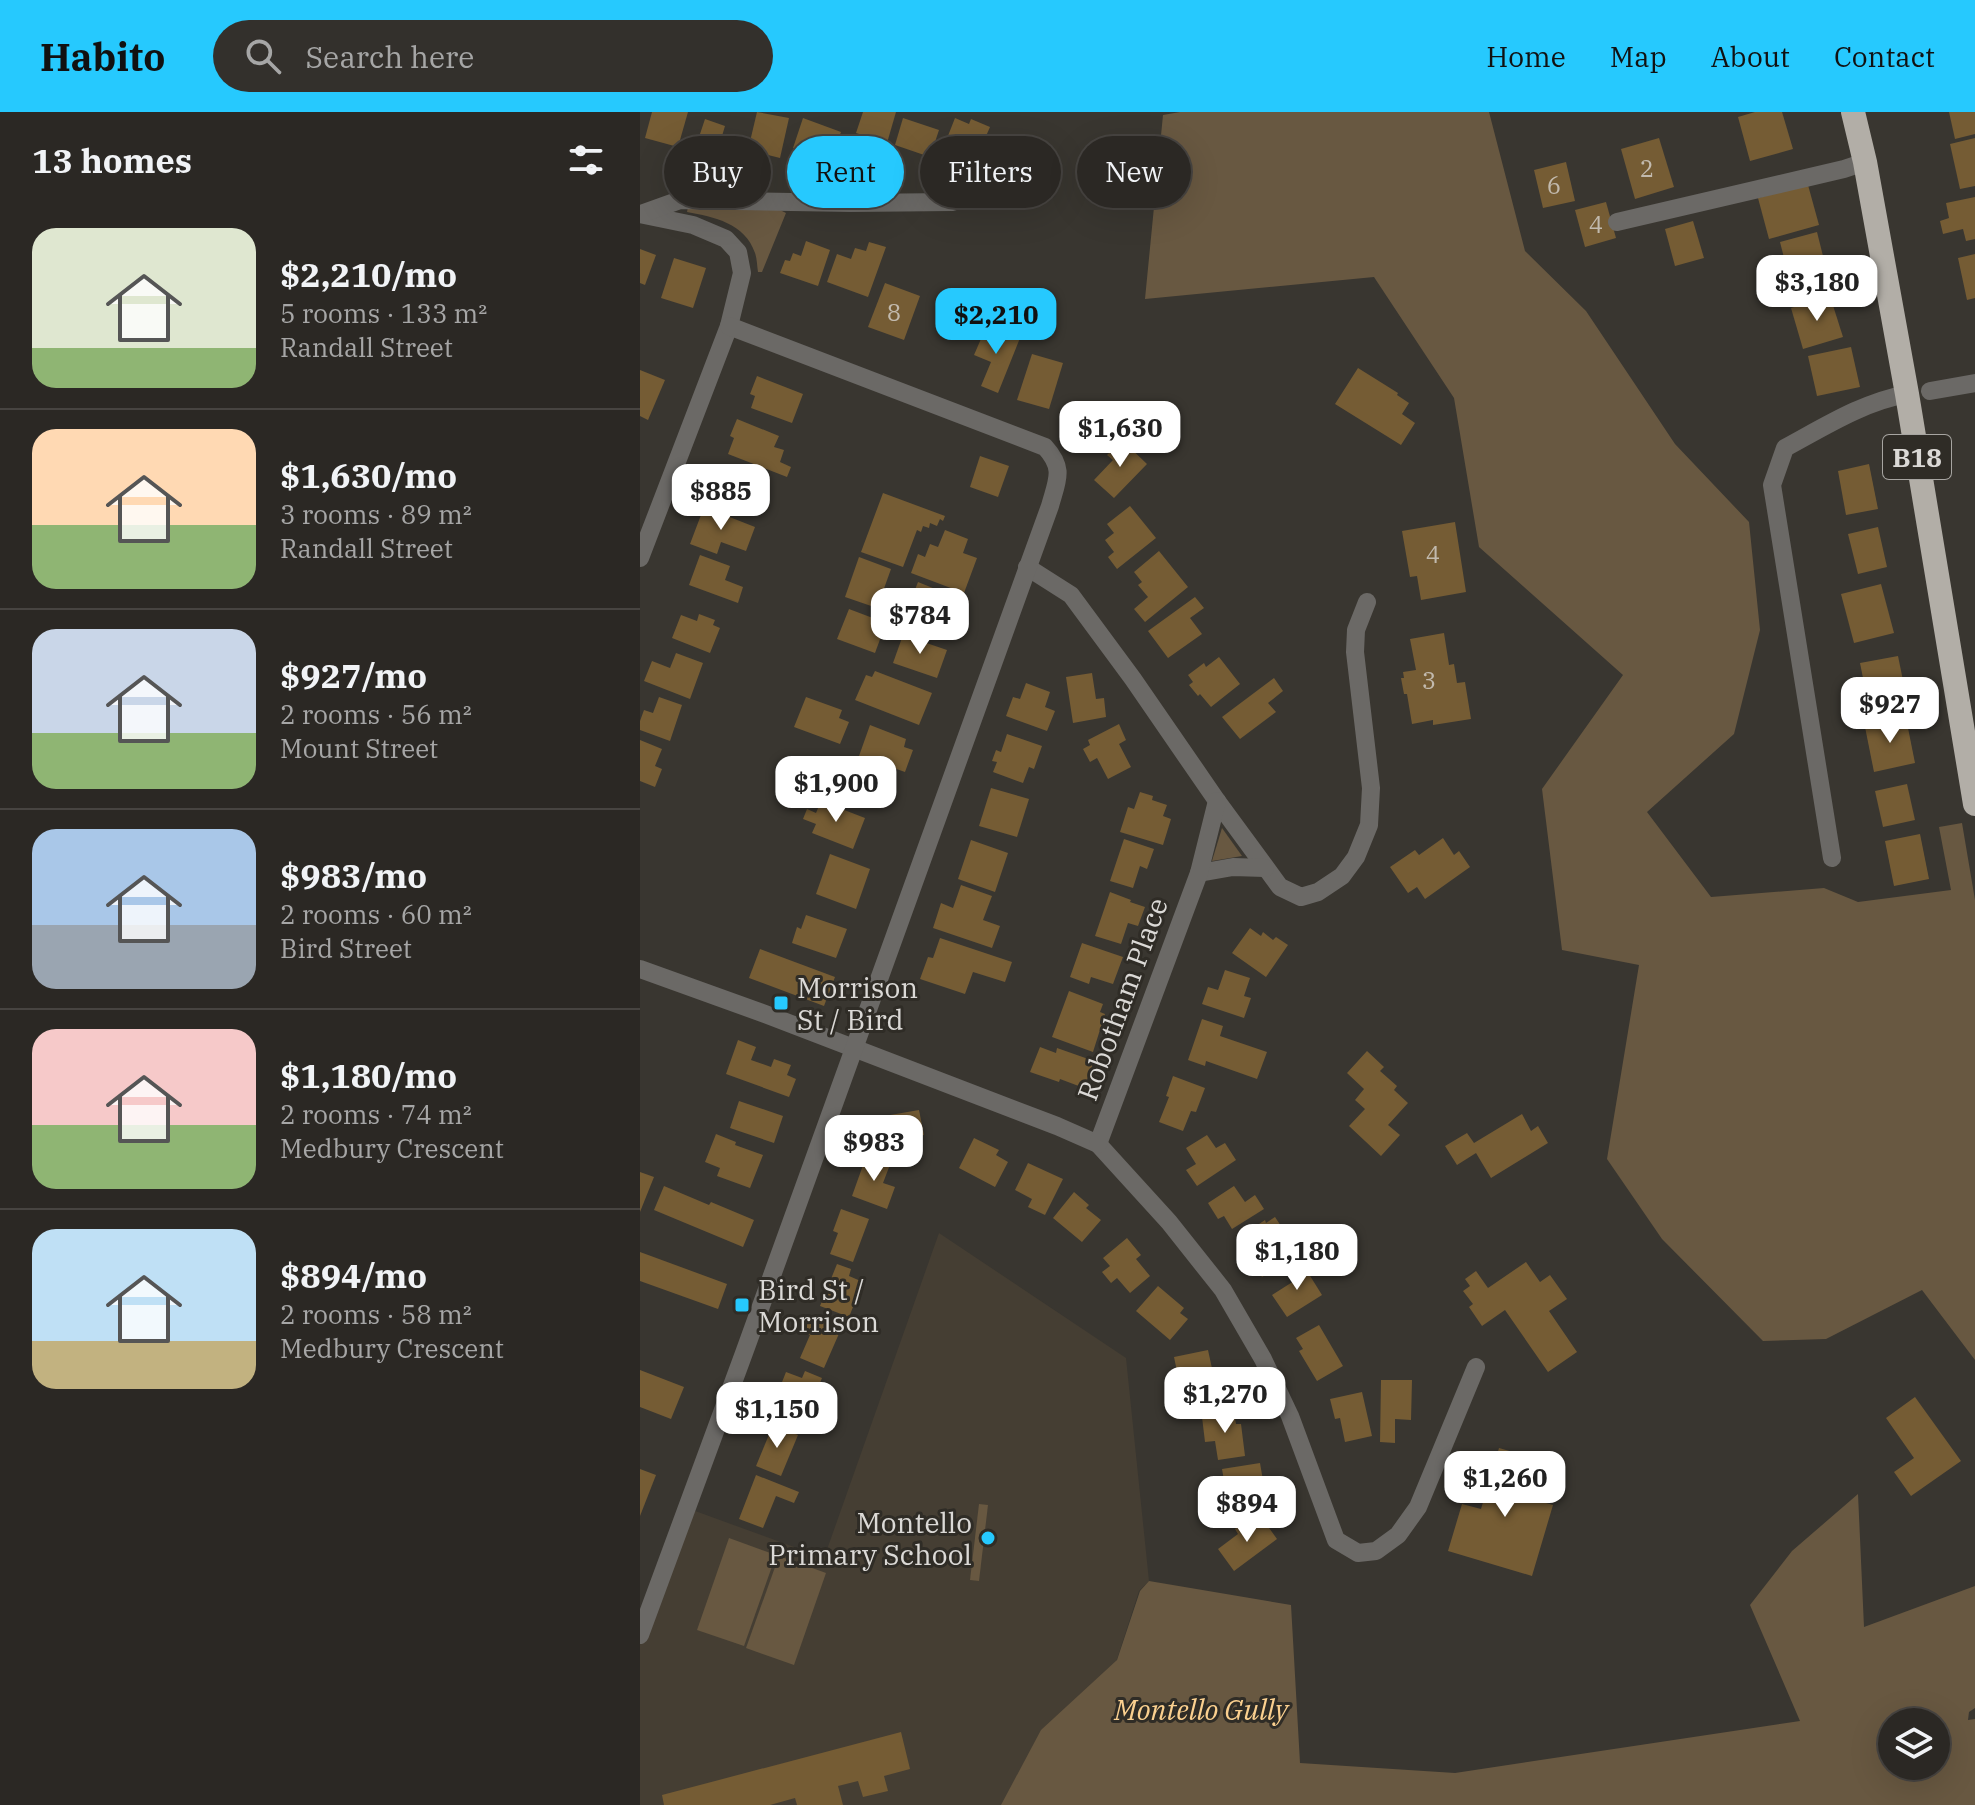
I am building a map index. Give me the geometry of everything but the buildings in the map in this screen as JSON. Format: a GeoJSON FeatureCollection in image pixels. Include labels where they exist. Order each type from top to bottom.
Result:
{"type":"FeatureCollection","features":[{"type":"Feature","properties":{"kind":"highway","name":"B18"},"geometry":{"type":"LineString","coordinates":[[1853,112],[1918,392],[1975,804]]}},
{"type":"Feature","properties":{"kind":"street"},"geometry":{"type":"LineString","coordinates":[[1617,222],[1865,162]]}},
{"type":"Feature","properties":{"kind":"street"},"geometry":{"type":"LineString","coordinates":[[640,214],[680,200],[920,202]]}},
{"type":"Feature","properties":{"kind":"street"},"geometry":{"type":"LineString","coordinates":[[640,214],[693,225],[726,239],[738,252],[742,273],[729,326],[640,558]]}},
{"type":"Feature","properties":{"kind":"street"},"geometry":{"type":"LineString","coordinates":[[640,1635],[1050,506],[1058,476],[1056,459],[1045,447],[729,326]]}},
{"type":"Feature","properties":{"kind":"street"},"geometry":{"type":"LineString","coordinates":[[1832,858],[1772,485],[1785,448],[1859,409],[1886,398],[1975,383]]}},
{"type":"Feature","properties":{"kind":"street"},"geometry":{"type":"LineString","coordinates":[[1027,567],[1071,595],[1265,868],[1280,887],[1301,897],[1318,892],[1342,876],[1356,857],[1369,825],[1371,788],[1355,652],[1356,630],[1367,602]]}},
{"type":"Feature","properties":{"kind":"street","name":"Robotham Place"},"geometry":{"type":"LineString","coordinates":[[1098,1144],[1199,873],[1217,801]]}},
{"type":"Feature","properties":{"kind":"street","name":"Robotham Place"},"geometry":{"type":"LineString","coordinates":[[1199,873],[1233,867],[1265,868]]}},
{"type":"Feature","properties":{"kind":"street"},"geometry":{"type":"LineString","coordinates":[[640,969],[765,1014],[1098,1144],[1169,1222],[1223,1290],[1263,1359],[1290,1416],[1336,1540],[1358,1553],[1376,1551],[1398,1535],[1418,1507],[1476,1367]]}},
{"type":"Feature","properties":{"kind":"shaded area","name":"Montello Primary School"},"geometry":{"type":"Polygon","coordinates":[[[939,1233],[1126,1358],[1149,1581],[1139,1591],[1070,1805],[640,1805],[640,1635],[687,1508],[824,1558],[939,1233]]]}},
{"type":"Feature","properties":{"kind":"green space"},"geometry":{"type":"Polygon","coordinates":[[[1180,112],[1489,112],[1525,251],[1586,311],[1675,444],[1749,522],[1760,630],[1734,734],[1647,812],[1711,897],[1824,888],[1858,902],[1951,890],[1939,827],[1962,823],[1975,900],[1975,1360],[1922,1290],[1826,1339],[1763,1341],[1662,1239],[1607,1159],[1639,965],[1562,950],[1542,789],[1623,675],[1479,547],[1454,398],[1374,277],[1145,299],[1154,208],[1191,208],[1191,136],[1161,136],[1163,115],[1180,112]]]}},
{"type":"Feature","properties":{"kind":"green space"},"geometry":{"type":"Polygon","coordinates":[[[688,208],[771,208],[786,213],[762,272],[758,272],[750,243],[736,228],[718,219],[687,212],[688,208]]]}},
{"type":"Feature","properties":{"kind":"green space"},"geometry":{"type":"Polygon","coordinates":[[[1222,828],[1242,856],[1212,861],[1222,828]]]}},
{"type":"Feature","properties":{"kind":"green space","name":"Montello Gully"},"geometry":{"type":"Polygon","coordinates":[[[1858,1494],[1864,1627],[1975,1586],[1975,1708],[1969,1712],[1968,1720],[1975,1719],[1975,1805],[1001,1805],[1041,1730],[1117,1660],[1140,1591],[1149,1581],[1291,1605],[1300,1763],[1455,1773],[1800,1721],[1750,1605],[1792,1551],[1858,1494]]]}},
{"type":"Feature","properties":{"kind":"green space"},"geometry":{"type":"Polygon","coordinates":[[[979,1504],[988,1505],[979,1581],[970,1580],[979,1504]]]}},
{"type":"Feature","properties":{"kind":"green space"},"geometry":{"type":"Polygon","coordinates":[[[729,1538],[776,1555],[744,1646],[697,1630],[729,1538]]]}},
{"type":"Feature","properties":{"kind":"green space"},"geometry":{"type":"Polygon","coordinates":[[[779,1556],[826,1573],[794,1665],[746,1648],[779,1556]]]}},
{"type":"Feature","properties":{"kind":"place","name":"Morrison St / Bird"},"geometry":{"type":"Point","coordinates":[781,1003]}},
{"type":"Feature","properties":{"kind":"place","name":"Bird St / Morrison"},"geometry":{"type":"Point","coordinates":[742,1305]}},
{"type":"Feature","properties":{"kind":"place","name":"Montello Primary School"},"geometry":{"type":"Point","coordinates":[988,1538]}}]}
